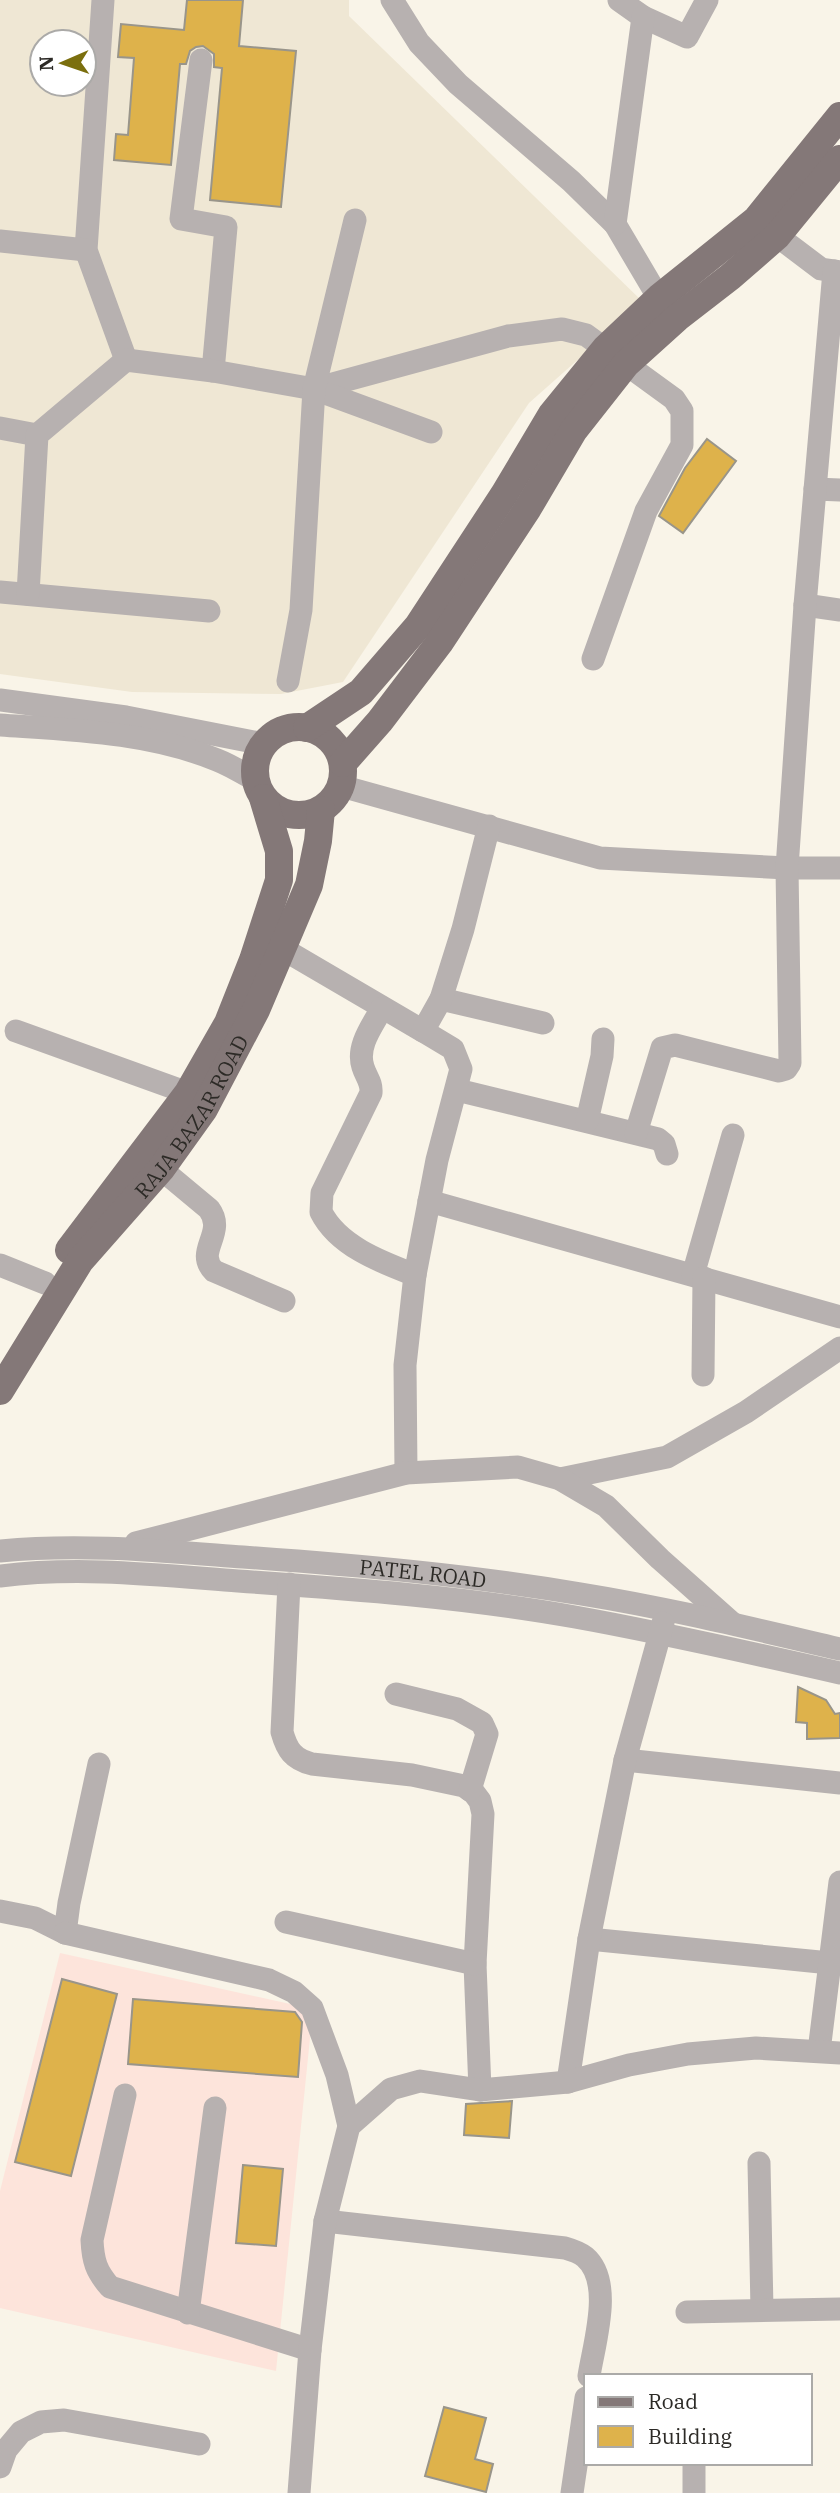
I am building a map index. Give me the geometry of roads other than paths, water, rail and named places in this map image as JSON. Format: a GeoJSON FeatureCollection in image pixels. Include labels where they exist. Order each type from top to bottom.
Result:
{"type":"FeatureCollection","features":[{"type":"Feature","properties":{"kind":"main road"},"geometry":{"type":"LineString","coordinates":[[307,728],[361,692],[418,626],[505,493],[552,414],[616,357],[673,322],[730,278],[767,228],[840,116]]}},
{"type":"Feature","properties":{"kind":"main road"},"geometry":{"type":"LineString","coordinates":[[342,774],[338,751],[330,740],[320,732],[307,728],[282,730],[264,744],[258,754],[259,789],[275,809],[290,815],[306,815],[321,810],[333,799],[342,774],[440,642],[528,508],[616,357],[660,297],[767,228],[840,159]]}},
{"type":"Feature","properties":{"kind":"main road"},"geometry":{"type":"LineString","coordinates":[[394,654],[417,672]]}},
{"type":"Feature","properties":{"kind":"main road","name":"RAJA BAZAR ROAD"},"geometry":{"type":"LineString","coordinates":[[0,1354],[45,1283],[188,1093],[228,1023],[253,960],[279,880],[279,851],[259,789]]}},
{"type":"Feature","properties":{"kind":"main road","name":"RAJA BAZAR ROAD"},"geometry":{"type":"LineString","coordinates":[[0,1391],[80,1261],[161,1168],[204,1109],[256,1010],[309,885],[321,810]]}},
{"type":"Feature","properties":{"kind":"street"},"geometry":{"type":"LineString","coordinates":[[103,0],[86,250],[126,360]]}},
{"type":"Feature","properties":{"kind":"street"},"geometry":{"type":"LineString","coordinates":[[392,0],[419,43],[458,84],[571,181],[615,224],[673,322]]}},
{"type":"Feature","properties":{"kind":"street"},"geometry":{"type":"LineString","coordinates":[[619,0],[643,17],[687,37],[707,0]]}},
{"type":"Feature","properties":{"kind":"street"},"geometry":{"type":"LineString","coordinates":[[615,224],[643,17]]}},
{"type":"Feature","properties":{"kind":"street"},"geometry":{"type":"LineString","coordinates":[[201,60],[181,219],[226,227],[213,371]]}},
{"type":"Feature","properties":{"kind":"street"},"geometry":{"type":"LineString","coordinates":[[288,681],[301,610],[314,389],[355,220]]}},
{"type":"Feature","properties":{"kind":"street"},"geometry":{"type":"LineString","coordinates":[[636,1133],[662,1048],[675,1045],[779,1071],[786,1069],[790,1063],[788,868],[815,489],[832,393],[837,272],[821,269],[767,228]]}},
{"type":"Feature","properties":{"kind":"street"},"geometry":{"type":"LineString","coordinates":[[0,241],[86,250]]}},
{"type":"Feature","properties":{"kind":"street"},"geometry":{"type":"LineString","coordinates":[[314,389],[509,336],[562,330],[586,335],[674,398],[682,411],[682,445],[646,511],[593,659]]}},
{"type":"Feature","properties":{"kind":"street"},"geometry":{"type":"LineString","coordinates":[[28,594],[37,435],[126,360],[213,371],[314,389],[430,432]]}},
{"type":"Feature","properties":{"kind":"street"},"geometry":{"type":"LineString","coordinates":[[0,428],[37,435]]}},
{"type":"Feature","properties":{"kind":"street"},"geometry":{"type":"LineString","coordinates":[[815,489],[840,490]]}},
{"type":"Feature","properties":{"kind":"street"},"geometry":{"type":"LineString","coordinates":[[0,592],[209,611]]}},
{"type":"Feature","properties":{"kind":"street"},"geometry":{"type":"LineString","coordinates":[[806,605],[840,610]]}},
{"type":"Feature","properties":{"kind":"street"},"geometry":{"type":"LineString","coordinates":[[0,700],[126,717],[264,744]]}},
{"type":"Feature","properties":{"kind":"street"},"geometry":{"type":"LineString","coordinates":[[0,725],[129,736],[214,759],[259,789]]}},
{"type":"Feature","properties":{"kind":"street"},"geometry":{"type":"LineString","coordinates":[[214,759],[218,734]]}},
{"type":"Feature","properties":{"kind":"street"},"geometry":{"type":"LineString","coordinates":[[342,774],[489,826],[600,858],[788,868],[840,867]]}},
{"type":"Feature","properties":{"kind":"street"},"geometry":{"type":"LineString","coordinates":[[423,1031],[441,999],[463,929],[489,826]]}},
{"type":"Feature","properties":{"kind":"street"},"geometry":{"type":"LineString","coordinates":[[283,949],[453,1049],[461,1069],[437,1160],[415,1275],[405,1365],[406,1473]]}},
{"type":"Feature","properties":{"kind":"street"},"geometry":{"type":"LineString","coordinates":[[441,999],[542,1023]]}},
{"type":"Feature","properties":{"kind":"street"},"geometry":{"type":"LineString","coordinates":[[382,1008],[361,1050],[363,1066],[372,1086],[371,1093],[322,1193],[321,1212],[339,1234],[357,1248],[379,1261],[415,1275]]}},
{"type":"Feature","properties":{"kind":"street"},"geometry":{"type":"LineString","coordinates":[[16,1031],[188,1093]]}},
{"type":"Feature","properties":{"kind":"street"},"geometry":{"type":"LineString","coordinates":[[587,1121],[602,1056],[603,1039]]}},
{"type":"Feature","properties":{"kind":"street"},"geometry":{"type":"LineString","coordinates":[[457,1090],[659,1139],[667,1154]]}},
{"type":"Feature","properties":{"kind":"street"},"geometry":{"type":"LineString","coordinates":[[703,1375],[698,1277],[733,1135]]}},
{"type":"Feature","properties":{"kind":"street"},"geometry":{"type":"LineString","coordinates":[[161,1168],[215,1216],[215,1230],[207,1252],[208,1265],[214,1271],[284,1301]]}},
{"type":"Feature","properties":{"kind":"street"},"geometry":{"type":"LineString","coordinates":[[429,1201],[840,1317]]}},
{"type":"Feature","properties":{"kind":"street"},"geometry":{"type":"LineString","coordinates":[[0,1265],[45,1283]]}},
{"type":"Feature","properties":{"kind":"street"},"geometry":{"type":"LineString","coordinates":[[561,1479],[667,1457],[746,1412],[840,1348]]}},
{"type":"Feature","properties":{"kind":"street"},"geometry":{"type":"LineString","coordinates":[[116,1548],[406,1473],[518,1467],[561,1479],[606,1506],[734,1625]]}},
{"type":"Feature","properties":{"kind":"street","name":"PATEL ROAD"},"geometry":{"type":"LineString","coordinates":[[0,1551],[55,1547],[116,1548],[465,1576],[667,1609],[840,1648]]}},
{"type":"Feature","properties":{"kind":"street","name":"PATEL ROAD"},"geometry":{"type":"LineString","coordinates":[[0,1576],[56,1571],[114,1572],[462,1600],[575,1617],[840,1673]]}},
{"type":"Feature","properties":{"kind":"street"},"geometry":{"type":"LineString","coordinates":[[289,1584],[282,1732],[286,1749],[298,1760],[312,1764],[412,1775],[464,1786],[480,1801],[483,1814],[475,1964],[480,2090]]}},
{"type":"Feature","properties":{"kind":"street"},"geometry":{"type":"LineString","coordinates":[[568,2082],[589,1939],[625,1760],[667,1609]]}},
{"type":"Feature","properties":{"kind":"street"},"geometry":{"type":"LineString","coordinates":[[396,1693],[457,1709],[482,1723],[487,1734],[470,1790]]}},
{"type":"Feature","properties":{"kind":"street"},"geometry":{"type":"LineString","coordinates":[[625,1760],[840,1783]]}},
{"type":"Feature","properties":{"kind":"street"},"geometry":{"type":"LineString","coordinates":[[65,1933],[99,1764]]}},
{"type":"Feature","properties":{"kind":"street"},"geometry":{"type":"LineString","coordinates":[[349,2126],[391,2089],[420,2081],[480,2090],[568,2082],[629,2065],[688,2054],[756,2048],[830,2052],[830,1963],[840,1882]]}},
{"type":"Feature","properties":{"kind":"street"},"geometry":{"type":"LineString","coordinates":[[0,1911],[35,1918],[65,1933],[269,1979],[294,1992],[312,2008],[337,2075],[349,2126],[325,2221],[310,2350],[299,2493]]}},
{"type":"Feature","properties":{"kind":"street"},"geometry":{"type":"LineString","coordinates":[[286,1922],[475,1964]]}},
{"type":"Feature","properties":{"kind":"street"},"geometry":{"type":"LineString","coordinates":[[589,1939],[830,1963]]}},
{"type":"Feature","properties":{"kind":"street"},"geometry":{"type":"LineString","coordinates":[[125,2095],[93,2240],[93,2261],[98,2273],[110,2287],[310,2350]]}},
{"type":"Feature","properties":{"kind":"street"},"geometry":{"type":"LineString","coordinates":[[188,2313],[215,2108]]}},
{"type":"Feature","properties":{"kind":"street"},"geometry":{"type":"LineString","coordinates":[[759,2163],[762,2310]]}},
{"type":"Feature","properties":{"kind":"street"},"geometry":{"type":"LineString","coordinates":[[325,2221],[565,2248],[584,2256],[594,2269],[602,2291],[589,2374]]}},
{"type":"Feature","properties":{"kind":"street"},"geometry":{"type":"LineString","coordinates":[[687,2312],[840,2309]]}},
{"type":"Feature","properties":{"kind":"street"},"geometry":{"type":"LineString","coordinates":[[572,2493],[584,2412]]}},
{"type":"Feature","properties":{"kind":"street"},"geometry":{"type":"LineString","coordinates":[[0,2467],[6,2450],[21,2432],[41,2422],[64,2420],[199,2444]]}},
{"type":"Feature","properties":{"kind":"street"},"geometry":{"type":"LineString","coordinates":[[694,2465],[694,2493]]}}]}
